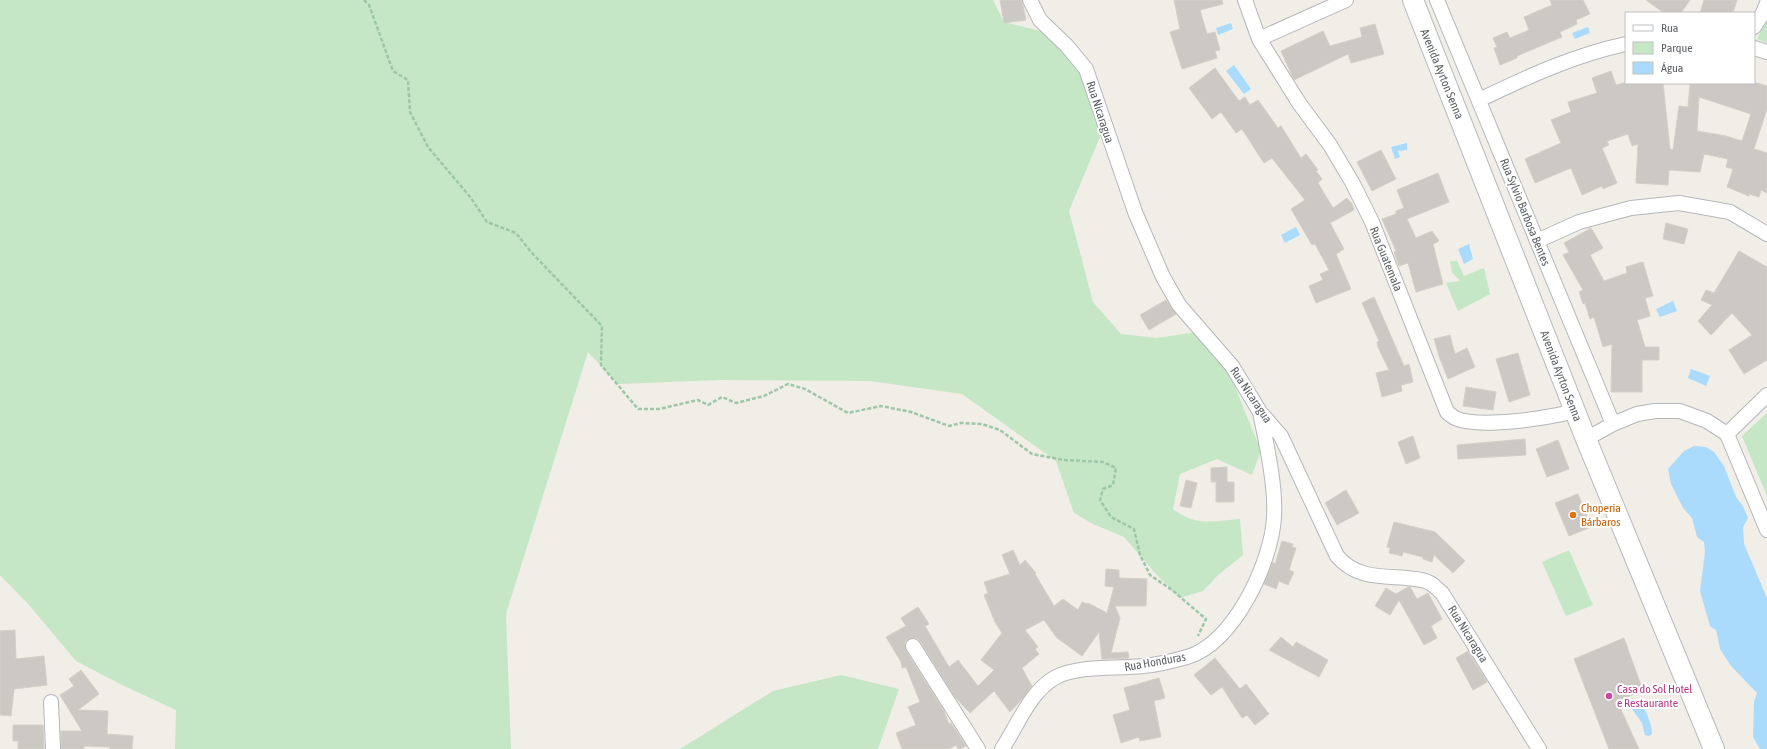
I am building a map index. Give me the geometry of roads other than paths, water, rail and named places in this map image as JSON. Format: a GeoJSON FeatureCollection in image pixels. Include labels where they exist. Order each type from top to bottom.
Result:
{"type":"FeatureCollection","features":[{"type":"Feature","properties":{"kind":"main road","name":"Avenida Ayrton Senna"},"geometry":{"type":"LineString","coordinates":[[1413,0],[1586,439],[1714,749]]}},
{"type":"Feature","properties":{"kind":"street","name":"Rua Nicaragua"},"geometry":{"type":"LineString","coordinates":[[1030,0],[1040,20],[1067,46],[1086,69],[1133,206],[1163,277],[1179,305],[1232,366],[1260,412],[1281,436],[1337,556],[1345,565],[1355,572],[1378,576],[1416,579],[1430,583],[1442,593],[1539,749]]}},
{"type":"Feature","properties":{"kind":"street","name":"Rua Guatemala"},"geometry":{"type":"LineString","coordinates":[[1245,0],[1259,38],[1299,103],[1330,146],[1372,222],[1447,412],[1455,418],[1489,423],[1560,415],[1575,411]]}},
{"type":"Feature","properties":{"kind":"street"},"geometry":{"type":"LineString","coordinates":[[1259,38],[1346,0]]}},
{"type":"Feature","properties":{"kind":"street","name":"Rua Sylvio Barbosa Bentes"},"geometry":{"type":"LineString","coordinates":[[1437,0],[1613,424]]}},
{"type":"Feature","properties":{"kind":"street"},"geometry":{"type":"LineString","coordinates":[[1755,25],[1767,3],[1764,0]]}},
{"type":"Feature","properties":{"kind":"street"},"geometry":{"type":"LineString","coordinates":[[1479,100],[1537,72],[1600,49],[1625,44]]}},
{"type":"Feature","properties":{"kind":"street"},"geometry":{"type":"LineString","coordinates":[[1755,48],[1767,52]]}},
{"type":"Feature","properties":{"kind":"street"},"geometry":{"type":"LineString","coordinates":[[1537,241],[1579,222],[1624,210],[1679,202],[1730,212],[1767,234]]}},
{"type":"Feature","properties":{"kind":"street"},"geometry":{"type":"LineString","coordinates":[[1727,434],[1767,395]]}},
{"type":"Feature","properties":{"kind":"street"},"geometry":{"type":"LineString","coordinates":[[1586,439],[1613,424],[1637,414],[1656,411],[1680,411],[1707,421],[1727,434],[1766,523]]}},
{"type":"Feature","properties":{"kind":"street","name":"Rua Honduras"},"geometry":{"type":"LineString","coordinates":[[1002,749],[1034,697],[1043,686],[1057,677],[1081,670],[1144,666],[1189,657],[1215,640],[1228,627],[1249,599],[1272,536],[1274,516],[1272,485],[1260,412]]}},
{"type":"Feature","properties":{"kind":"street"},"geometry":{"type":"LineString","coordinates":[[913,646],[978,749]]}},
{"type":"Feature","properties":{"kind":"street"},"geometry":{"type":"LineString","coordinates":[[51,702],[54,749]]}},
{"type":"Feature","properties":{"kind":"water"},"geometry":{"type":"Polygon","coordinates":[[[1231,23],[1233,29],[1218,35],[1216,28],[1231,23]]]}},
{"type":"Feature","properties":{"kind":"water"},"geometry":{"type":"Polygon","coordinates":[[[1588,27],[1590,33],[1575,39],[1572,33],[1588,27]]]}},
{"type":"Feature","properties":{"kind":"water"},"geometry":{"type":"Polygon","coordinates":[[[1234,65],[1251,89],[1244,94],[1226,71],[1234,65]]]}},
{"type":"Feature","properties":{"kind":"water"},"geometry":{"type":"Polygon","coordinates":[[[1407,143],[1407,150],[1398,151],[1400,157],[1395,159],[1391,147],[1407,143]]]}},
{"type":"Feature","properties":{"kind":"water"},"geometry":{"type":"Polygon","coordinates":[[[1296,227],[1300,235],[1285,243],[1281,235],[1296,227]]]}},
{"type":"Feature","properties":{"kind":"water"},"geometry":{"type":"Polygon","coordinates":[[[1469,244],[1473,259],[1464,264],[1458,249],[1469,244]]]}},
{"type":"Feature","properties":{"kind":"water"},"geometry":{"type":"Polygon","coordinates":[[[1673,301],[1677,311],[1660,317],[1656,309],[1673,301]]]}},
{"type":"Feature","properties":{"kind":"water"},"geometry":{"type":"Polygon","coordinates":[[[1691,369],[1710,376],[1706,386],[1688,378],[1691,369]]]}},
{"type":"Feature","properties":{"kind":"water"},"geometry":{"type":"Polygon","coordinates":[[[1694,446],[1706,447],[1714,452],[1724,466],[1736,497],[1743,506],[1748,518],[1743,527],[1744,544],[1767,598],[1767,749],[1760,749],[1753,737],[1754,702],[1757,693],[1731,666],[1720,649],[1716,630],[1710,626],[1700,591],[1705,552],[1704,542],[1697,537],[1692,518],[1683,508],[1671,484],[1668,469],[1684,451],[1694,446]]]}},
{"type":"Feature","properties":{"kind":"water"},"geometry":{"type":"Polygon","coordinates":[[[1637,699],[1640,701],[1650,721],[1652,734],[1649,736],[1645,735],[1642,723],[1632,709],[1633,700],[1637,699]]]}},
{"type":"Feature","properties":{"kind":"place","name":"Choperia Bárbaros"},"geometry":{"type":"Point","coordinates":[1573,515]}},
{"type":"Feature","properties":{"kind":"place","name":"Casa do Sol Hotel e Restaurante"},"geometry":{"type":"Point","coordinates":[1609,696]}}]}
